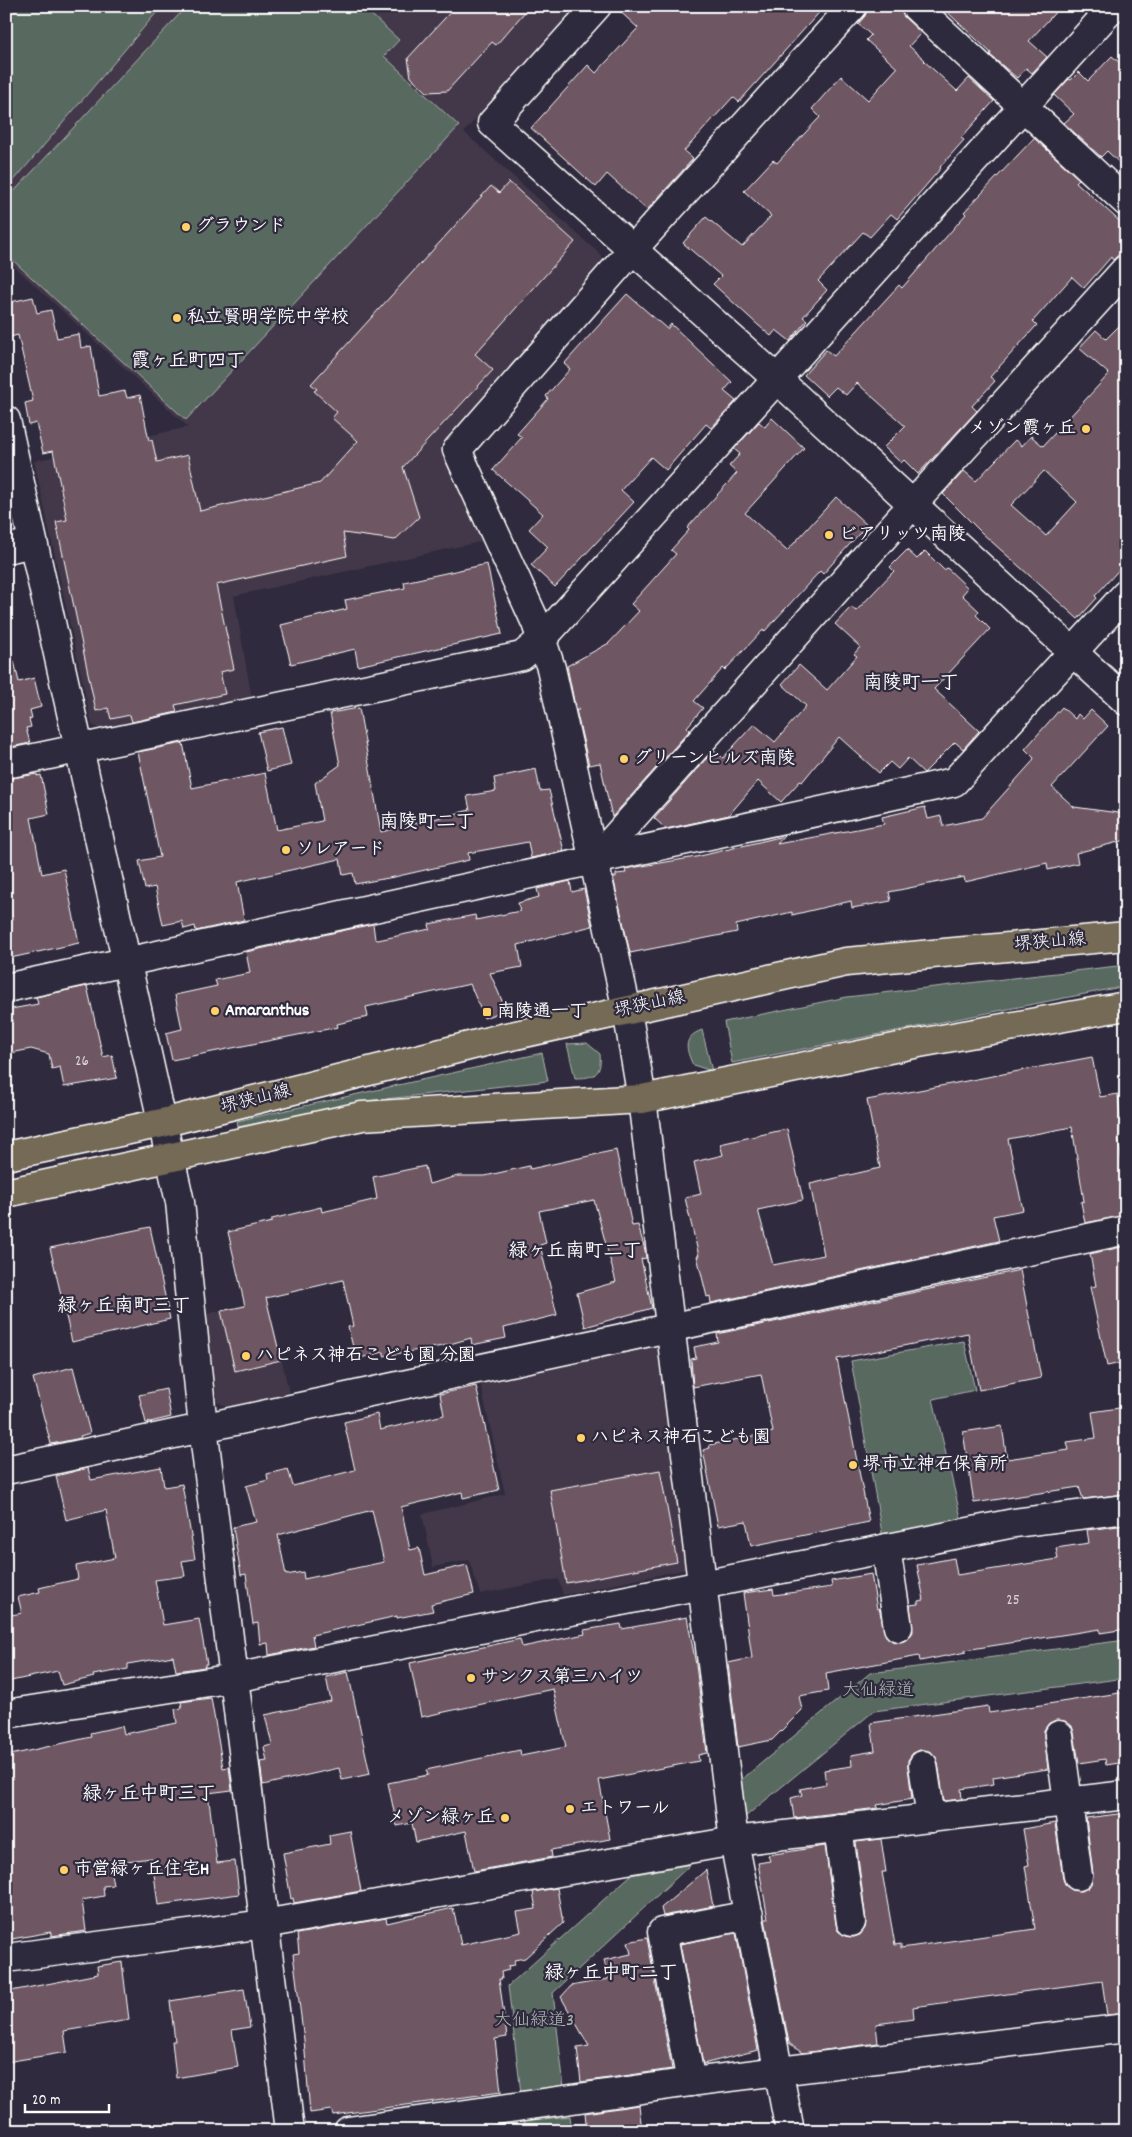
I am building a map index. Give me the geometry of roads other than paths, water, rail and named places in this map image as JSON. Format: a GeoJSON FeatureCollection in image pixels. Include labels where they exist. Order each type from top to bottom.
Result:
{"type":"FeatureCollection","features":[{"type":"Feature","properties":{"kind":"main road","name":"堺狭山線"},"geometry":{"type":"LineString","coordinates":[[6,1156],[162,1123],[492,1040],[846,962],[1126,936]]}},
{"type":"Feature","properties":{"kind":"main road"},"geometry":{"type":"LineString","coordinates":[[6,1193],[362,1116],[642,1099],[919,1043],[1125,1012]]}},
{"type":"Feature","properties":{"kind":"street"},"geometry":{"type":"LineString","coordinates":[[597,6],[492,123],[634,248],[1126,701]]}},
{"type":"Feature","properties":{"kind":"street"},"geometry":{"type":"LineString","coordinates":[[790,2131],[734,1841],[642,1099],[627,1010],[592,862],[551,668],[536,623],[457,450],[634,248],[852,6]]}},
{"type":"Feature","properties":{"kind":"street"},"geometry":{"type":"LineString","coordinates":[[915,6],[1126,202]]}},
{"type":"Feature","properties":{"kind":"street"},"geometry":{"type":"LineString","coordinates":[[6,764],[522,656],[542,640],[1024,108],[1114,6]]}},
{"type":"Feature","properties":{"kind":"street"},"geometry":{"type":"LineString","coordinates":[[592,862],[912,504],[1126,269]]}},
{"type":"Feature","properties":{"kind":"street"},"geometry":{"type":"LineString","coordinates":[[6,420],[180,1202],[203,1427],[290,2131]]}},
{"type":"Feature","properties":{"kind":"street"},"geometry":{"type":"LineString","coordinates":[[6,549],[33,544]]}},
{"type":"Feature","properties":{"kind":"street"},"geometry":{"type":"LineString","coordinates":[[6,988],[954,782],[1126,594]]}},
{"type":"Feature","properties":{"kind":"street"},"geometry":{"type":"LineString","coordinates":[[6,1470],[1126,1230]]}},
{"type":"Feature","properties":{"kind":"street"},"geometry":{"type":"LineString","coordinates":[[6,1714],[234,1678],[1014,1523],[1126,1508]]}},
{"type":"Feature","properties":{"kind":"street"},"geometry":{"type":"LineString","coordinates":[[886,1548],[898,1627]]}},
{"type":"Feature","properties":{"kind":"street"},"geometry":{"type":"LineString","coordinates":[[1059,1735],[1078,1876]]}},
{"type":"Feature","properties":{"kind":"street"},"geometry":{"type":"LineString","coordinates":[[923,1765],[931,1818]]}},
{"type":"Feature","properties":{"kind":"street"},"geometry":{"type":"LineString","coordinates":[[6,1958],[264,1924],[734,1841],[1126,1795]]}},
{"type":"Feature","properties":{"kind":"street"},"geometry":{"type":"LineString","coordinates":[[838,1828],[851,1922]]}},
{"type":"Feature","properties":{"kind":"street"},"geometry":{"type":"LineString","coordinates":[[690,2082],[662,1932],[749,1915]]}},
{"type":"Feature","properties":{"kind":"street"},"geometry":{"type":"LineString","coordinates":[[348,2131],[451,2124],[690,2082],[1126,2028]]}},
{"type":"Feature","properties":{"kind":"place","name":"グラウンド"},"geometry":{"type":"Point","coordinates":[186,227]}},
{"type":"Feature","properties":{"kind":"place","name":"私立賢明学院中学校"},"geometry":{"type":"Point","coordinates":[177,318]}},
{"type":"Feature","properties":{"kind":"place","name":"メゾン霞ヶ丘"},"geometry":{"type":"Point","coordinates":[1086,429]}},
{"type":"Feature","properties":{"kind":"place","name":"ビアリッツ南陵"},"geometry":{"type":"Point","coordinates":[829,535]}},
{"type":"Feature","properties":{"kind":"place","name":"グリーンヒルズ南陵"},"geometry":{"type":"Point","coordinates":[624,759]}},
{"type":"Feature","properties":{"kind":"place","name":"ソレアード"},"geometry":{"type":"Point","coordinates":[286,850]}},
{"type":"Feature","properties":{"kind":"place","name":"Amaranthus"},"geometry":{"type":"Point","coordinates":[215,1011]}},
{"type":"Feature","properties":{"kind":"place","name":"南陵通一丁"},"geometry":{"type":"Point","coordinates":[487,1012]}},
{"type":"Feature","properties":{"kind":"place","name":"ハピネス神石こども園 分園"},"geometry":{"type":"Point","coordinates":[246,1356]}},
{"type":"Feature","properties":{"kind":"place","name":"ハピネス神石こども園"},"geometry":{"type":"Point","coordinates":[581,1438]}},
{"type":"Feature","properties":{"kind":"place","name":"堺市立神石保育所"},"geometry":{"type":"Point","coordinates":[853,1465]}},
{"type":"Feature","properties":{"kind":"place","name":"サンクス第三ハイツ"},"geometry":{"type":"Point","coordinates":[471,1678]}},
{"type":"Feature","properties":{"kind":"place","name":"エトワール"},"geometry":{"type":"Point","coordinates":[570,1809]}},
{"type":"Feature","properties":{"kind":"place","name":"メゾン緑ヶ丘"},"geometry":{"type":"Point","coordinates":[505,1818]}},
{"type":"Feature","properties":{"kind":"place","name":"市営緑ヶ丘住宅H"},"geometry":{"type":"Point","coordinates":[64,1870]}},
{"type":"Feature","properties":{"kind":"district","name":"霞ヶ丘町四丁"},"geometry":{"type":"Point","coordinates":[188,362]}},
{"type":"Feature","properties":{"kind":"district","name":"南陵町一丁"},"geometry":{"type":"Point","coordinates":[911,684]}},
{"type":"Feature","properties":{"kind":"district","name":"南陵町二丁"},"geometry":{"type":"Point","coordinates":[427,823]}},
{"type":"Feature","properties":{"kind":"district","name":"緑ヶ丘南町二丁"},"geometry":{"type":"Point","coordinates":[575,1252]}},
{"type":"Feature","properties":{"kind":"district","name":"緑ヶ丘南町三丁"},"geometry":{"type":"Point","coordinates":[124,1307]}},
{"type":"Feature","properties":{"kind":"district","name":"緑ヶ丘中町三丁"},"geometry":{"type":"Point","coordinates":[149,1795]}},
{"type":"Feature","properties":{"kind":"district","name":"緑ヶ丘中町二丁"},"geometry":{"type":"Point","coordinates":[611,1974]}},
{"type":"Feature","properties":{"kind":"park label","name":"大仙緑道"},"geometry":{"type":"Point","coordinates":[878,1691]}},
{"type":"Feature","properties":{"kind":"park label","name":"大仙緑道3"},"geometry":{"type":"Point","coordinates":[534,2021]}}]}
